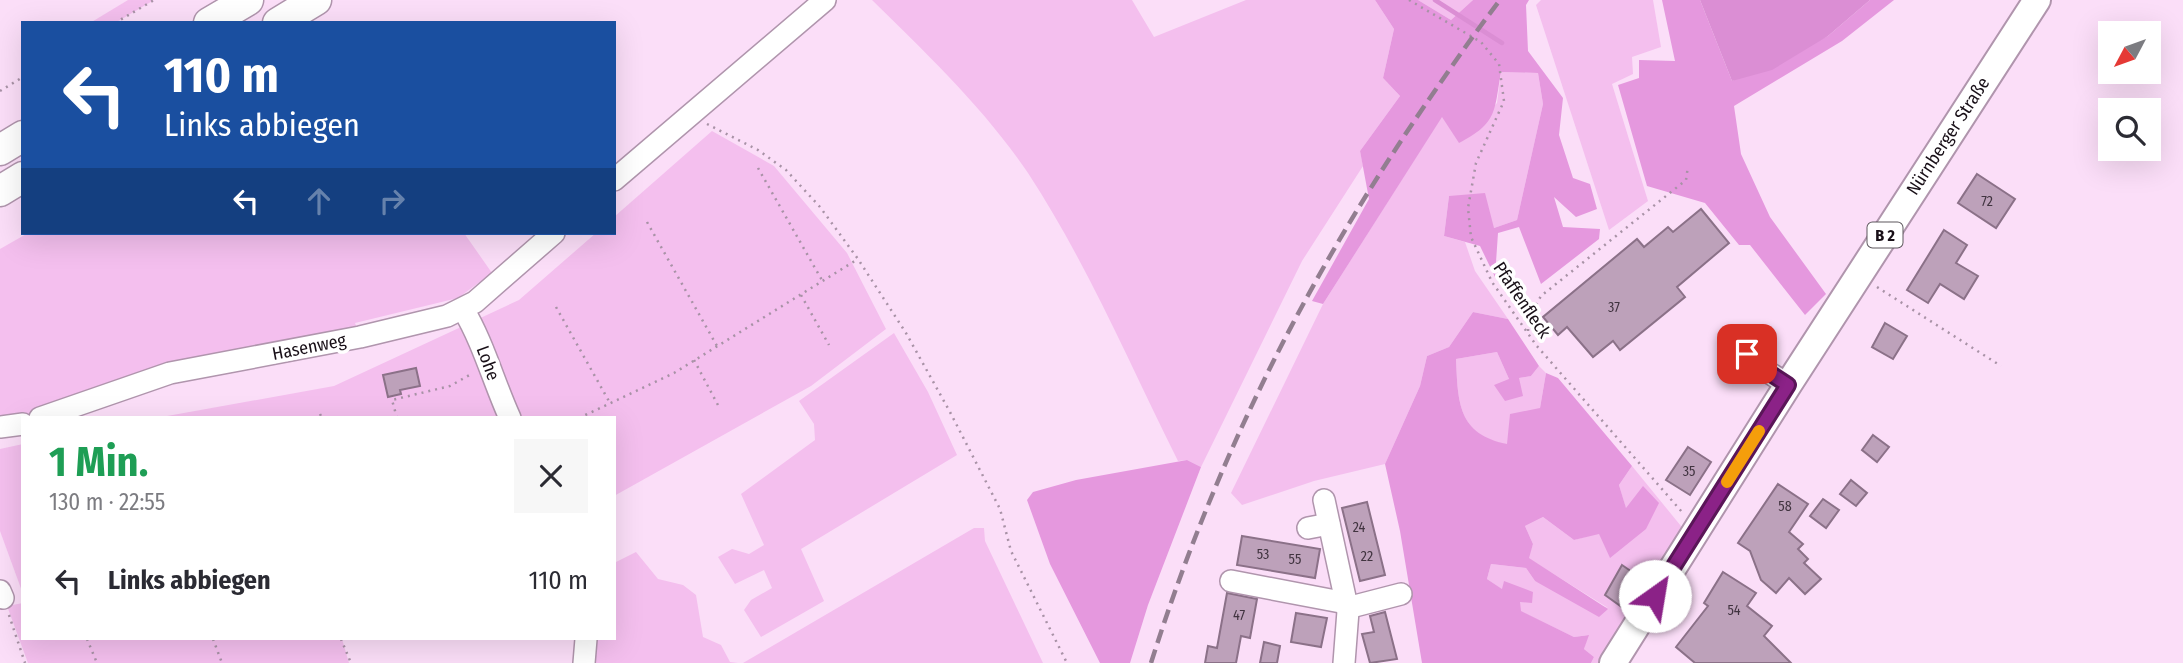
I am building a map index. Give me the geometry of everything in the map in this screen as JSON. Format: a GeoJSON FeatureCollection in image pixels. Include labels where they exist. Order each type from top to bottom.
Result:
{"type":"FeatureCollection","features":[{"type":"Feature","properties":{"kind":"highway"},"geometry":{"type":"LineString","coordinates":[[212,21],[248,0]]}},
{"type":"Feature","properties":{"kind":"highway"},"geometry":{"type":"LineString","coordinates":[[281,21],[317,0]]}},
{"type":"Feature","properties":{"kind":"highway"},"geometry":{"type":"LineString","coordinates":[[0,150],[21,137]]}},
{"type":"Feature","properties":{"kind":"highway"},"geometry":{"type":"LineString","coordinates":[[0,191],[21,178]]}},
{"type":"Feature","properties":{"kind":"main road","name":"Nürnberger Straße"},"geometry":{"type":"LineString","coordinates":[[1612,663],[2037,0]]}},
{"type":"Feature","properties":{"kind":"street"},"geometry":{"type":"LineString","coordinates":[[616,178],[825,0]]}},
{"type":"Feature","properties":{"kind":"street","name":"Hasenweg"},"geometry":{"type":"LineString","coordinates":[[46,416],[170,373],[359,337],[447,316],[475,302],[552,235]]}},
{"type":"Feature","properties":{"kind":"street","name":"Lohe"},"geometry":{"type":"LineString","coordinates":[[463,309],[477,331],[487,366],[509,416]]}},
{"type":"Feature","properties":{"kind":"street"},"geometry":{"type":"LineString","coordinates":[[1747,354],[1756,364],[1788,385]]}},
{"type":"Feature","properties":{"kind":"street"},"geometry":{"type":"LineString","coordinates":[[0,427],[21,424]]}},
{"type":"Feature","properties":{"kind":"street"},"geometry":{"type":"LineString","coordinates":[[1324,500],[1319,526],[1347,606],[1349,621],[1344,663]]}},
{"type":"Feature","properties":{"kind":"street"},"geometry":{"type":"LineString","coordinates":[[1231,581],[1347,606],[1401,594]]}},
{"type":"Feature","properties":{"kind":"street"},"geometry":{"type":"LineString","coordinates":[[584,663],[586,640]]}},
{"type":"Feature","properties":{"kind":"path"},"geometry":{"type":"LineString","coordinates":[[118,21],[154,0]]}},
{"type":"Feature","properties":{"kind":"path","name":"Pfaffenfleck"},"geometry":{"type":"LineString","coordinates":[[1409,0],[1481,42],[1499,64],[1504,101],[1476,163],[1468,219],[1471,237],[1492,282],[1528,333],[1697,530]]}},
{"type":"Feature","properties":{"kind":"path"},"geometry":{"type":"LineString","coordinates":[[0,91],[21,78]]}},
{"type":"Feature","properties":{"kind":"path"},"geometry":{"type":"LineString","coordinates":[[689,114],[758,150],[786,170],[820,207],[858,260],[905,333],[963,436],[1000,509],[1011,551],[1067,663]]}},
{"type":"Feature","properties":{"kind":"path"},"geometry":{"type":"LineString","coordinates":[[1528,333],[1529,318],[1541,296],[1686,180],[1688,166]]}},
{"type":"Feature","properties":{"kind":"path"},"geometry":{"type":"LineString","coordinates":[[758,168],[823,282]]}},
{"type":"Feature","properties":{"kind":"path"},"geometry":{"type":"LineString","coordinates":[[648,222],[717,346]]}},
{"type":"Feature","properties":{"kind":"path"},"geometry":{"type":"LineString","coordinates":[[585,416],[694,360],[858,260]]}},
{"type":"Feature","properties":{"kind":"path"},"geometry":{"type":"LineString","coordinates":[[1867,280],[2001,366]]}},
{"type":"Feature","properties":{"kind":"path"},"geometry":{"type":"LineString","coordinates":[[800,295],[829,345]]}},
{"type":"Feature","properties":{"kind":"path"},"geometry":{"type":"LineString","coordinates":[[556,307],[610,403]]}},
{"type":"Feature","properties":{"kind":"path"},"geometry":{"type":"LineString","coordinates":[[694,360],[719,407]]}},
{"type":"Feature","properties":{"kind":"path"},"geometry":{"type":"LineString","coordinates":[[396,416],[392,400],[450,386],[487,366]]}},
{"type":"Feature","properties":{"kind":"path"},"geometry":{"type":"LineString","coordinates":[[1,595],[25,663]]}},
{"type":"Feature","properties":{"kind":"path"},"geometry":{"type":"LineString","coordinates":[[87,640],[97,663]]}},
{"type":"Feature","properties":{"kind":"path"},"geometry":{"type":"LineString","coordinates":[[213,640],[222,663]]}},
{"type":"Feature","properties":{"kind":"path"},"geometry":{"type":"LineString","coordinates":[[341,640],[351,663]]}},
{"type":"Feature","properties":{"kind":"shaded area"},"geometry":{"type":"Polygon","coordinates":[[[128,0],[154,0],[118,21],[93,21],[128,0]]]}},
{"type":"Feature","properties":{"kind":"shaded area"},"geometry":{"type":"Polygon","coordinates":[[[872,0],[1132,0],[1154,37],[1246,0],[1375,0],[1394,29],[1383,78],[1400,96],[1360,151],[1363,166],[1302,261],[1201,467],[1187,460],[1178,461],[1089,278],[1028,173],[974,104],[872,0]]]}},
{"type":"Feature","properties":{"kind":"shaded area"},"geometry":{"type":"Polygon","coordinates":[[[1375,0],[1418,0],[1451,20],[1473,0],[1529,0],[1526,5],[1528,51],[1563,98],[1559,135],[1573,178],[1590,184],[1597,209],[1576,217],[1554,197],[1563,227],[1600,229],[1599,239],[1541,284],[1519,227],[1498,233],[1495,277],[1480,246],[1444,236],[1449,196],[1485,193],[1494,228],[1517,220],[1543,104],[1538,73],[1501,72],[1495,106],[1488,122],[1459,143],[1442,117],[1323,304],[1312,301],[1369,199],[1360,151],[1400,96],[1383,78],[1394,29],[1375,0]]]}},
{"type":"Feature","properties":{"kind":"shaded area"},"geometry":{"type":"Polygon","coordinates":[[[1418,0],[1473,0],[1451,20],[1418,0]]]}},
{"type":"Feature","properties":{"kind":"shaded area"},"geometry":{"type":"Polygon","coordinates":[[[1541,0],[1653,0],[1661,47],[1632,57],[1633,74],[1612,84],[1648,201],[1609,230],[1536,5],[1541,0]]]}},
{"type":"Feature","properties":{"kind":"shaded area"},"geometry":{"type":"Polygon","coordinates":[[[1662,0],[1700,0],[1732,81],[1828,36],[1870,0],[1894,0],[1842,41],[1734,106],[1741,154],[1770,217],[1826,294],[1805,315],[1750,245],[1739,245],[1705,203],[1647,186],[1618,85],[1639,78],[1639,60],[1675,61],[1662,0]]]}},
{"type":"Feature","properties":{"kind":"shaded area"},"geometry":{"type":"Polygon","coordinates":[[[1700,0],[1870,0],[1828,36],[1772,70],[1732,81],[1700,0]]]}},
{"type":"Feature","properties":{"kind":"shaded area"},"geometry":{"type":"Polygon","coordinates":[[[1501,72],[1538,73],[1543,104],[1517,220],[1494,228],[1449,196],[1444,236],[1465,242],[1475,271],[1508,319],[1473,312],[1449,347],[1427,356],[1420,386],[1385,464],[1314,481],[1242,505],[1231,493],[1323,304],[1442,116],[1459,142],[1497,103],[1501,72]]]}},
{"type":"Feature","properties":{"kind":"shaded area"},"geometry":{"type":"Polygon","coordinates":[[[712,131],[774,166],[847,253],[886,329],[811,386],[616,495],[616,416],[167,416],[334,386],[519,300],[594,235],[616,235],[616,215],[712,131]]]}},
{"type":"Feature","properties":{"kind":"shaded area"},"geometry":{"type":"Polygon","coordinates":[[[24,235],[465,235],[492,273],[458,298],[355,323],[360,337],[170,373],[35,416],[21,416],[21,420],[0,427],[0,249],[24,235]]]}},
{"type":"Feature","properties":{"kind":"shaded area"},"geometry":{"type":"Polygon","coordinates":[[[1473,312],[1508,319],[1539,366],[1531,376],[1519,378],[1523,396],[1505,401],[1494,385],[1509,379],[1497,352],[1456,359],[1460,403],[1470,424],[1479,433],[1507,444],[1510,414],[1540,408],[1546,373],[1558,378],[1632,466],[1619,485],[1626,508],[1643,486],[1659,503],[1646,529],[1610,558],[1599,534],[1574,540],[1543,517],[1525,526],[1533,544],[1529,558],[1608,609],[1599,617],[1535,581],[1526,568],[1491,564],[1487,579],[1502,589],[1504,581],[1533,592],[1532,603],[1520,602],[1521,611],[1574,637],[1589,635],[1584,649],[1594,657],[1591,663],[1422,663],[1400,531],[1385,464],[1420,386],[1427,356],[1449,347],[1473,312]]]}},
{"type":"Feature","properties":{"kind":"shaded area"},"geometry":{"type":"Polygon","coordinates":[[[894,333],[928,392],[957,455],[801,549],[824,601],[761,637],[744,610],[751,600],[772,588],[764,570],[735,584],[718,557],[732,549],[749,554],[764,545],[741,494],[815,440],[814,424],[799,401],[894,333]]]}},
{"type":"Feature","properties":{"kind":"shaded area"},"geometry":{"type":"Polygon","coordinates":[[[1497,352],[1509,379],[1531,376],[1539,366],[1546,373],[1540,408],[1507,445],[1491,440],[1470,425],[1460,403],[1458,389],[1456,359],[1497,352]]]}},
{"type":"Feature","properties":{"kind":"shaded area"},"geometry":{"type":"Polygon","coordinates":[[[21,444],[21,589],[0,531],[0,449],[21,444]]]}},
{"type":"Feature","properties":{"kind":"shaded area"},"geometry":{"type":"Polygon","coordinates":[[[1187,460],[1201,467],[1148,605],[1130,663],[1100,663],[1050,564],[1027,500],[1033,492],[1076,480],[1187,460]]]}},
{"type":"Feature","properties":{"kind":"shaded area"},"geometry":{"type":"Polygon","coordinates":[[[1632,466],[1685,531],[1599,663],[1591,663],[1594,657],[1584,649],[1588,635],[1574,637],[1520,611],[1520,601],[1504,582],[1503,590],[1487,579],[1491,564],[1526,568],[1535,581],[1608,608],[1528,558],[1533,544],[1525,526],[1543,517],[1574,540],[1599,533],[1610,557],[1626,509],[1619,485],[1632,466]]]}},
{"type":"Feature","properties":{"kind":"shaded area"},"geometry":{"type":"Polygon","coordinates":[[[974,528],[984,528],[985,541],[1043,663],[743,663],[974,528]]]}},
{"type":"Feature","properties":{"kind":"shaded area"},"geometry":{"type":"Polygon","coordinates":[[[636,552],[658,579],[683,585],[696,595],[703,637],[721,645],[730,662],[738,663],[589,663],[593,640],[616,640],[616,562],[636,552]]]}},
{"type":"Feature","properties":{"kind":"shaded area"},"geometry":{"type":"Polygon","coordinates":[[[21,603],[21,640],[342,640],[349,663],[28,663],[7,606],[21,603]]]}},
{"type":"Feature","properties":{"kind":"building"},"geometry":{"type":"Polygon","coordinates":[[[1977,174],[2015,199],[1996,228],[1958,203],[1977,174]]]}},
{"type":"Feature","properties":{"kind":"building"},"geometry":{"type":"Polygon","coordinates":[[[1701,209],[1729,243],[1677,287],[1685,297],[1620,350],[1613,341],[1593,357],[1567,327],[1558,335],[1543,317],[1637,239],[1644,247],[1668,227],[1673,232],[1701,209]]]}},
{"type":"Feature","properties":{"kind":"building"},"geometry":{"type":"Polygon","coordinates":[[[1944,230],[1967,245],[1956,263],[1978,276],[1964,299],[1940,284],[1928,303],[1907,290],[1944,230]]]}},
{"type":"Feature","properties":{"kind":"building"},"geometry":{"type":"Polygon","coordinates":[[[1885,323],[1907,336],[1893,359],[1872,347],[1885,323]]]}},
{"type":"Feature","properties":{"kind":"building"},"geometry":{"type":"Polygon","coordinates":[[[416,368],[420,386],[400,390],[401,394],[388,397],[383,375],[416,368]]]}},
{"type":"Feature","properties":{"kind":"building"},"geometry":{"type":"Polygon","coordinates":[[[1873,435],[1889,447],[1877,462],[1862,450],[1873,435]]]}},
{"type":"Feature","properties":{"kind":"building"},"geometry":{"type":"Polygon","coordinates":[[[1688,447],[1711,462],[1690,495],[1666,480],[1688,447]]]}},
{"type":"Feature","properties":{"kind":"building"},"geometry":{"type":"Polygon","coordinates":[[[1851,480],[1867,493],[1856,506],[1840,494],[1851,480]]]}},
{"type":"Feature","properties":{"kind":"building"},"geometry":{"type":"Polygon","coordinates":[[[1778,484],[1808,504],[1789,532],[1803,544],[1798,549],[1808,559],[1804,563],[1821,579],[1805,594],[1789,578],[1776,593],[1761,580],[1750,551],[1738,543],[1778,484]]]}},
{"type":"Feature","properties":{"kind":"building"},"geometry":{"type":"Polygon","coordinates":[[[1823,499],[1839,510],[1826,528],[1810,516],[1823,499]]]}},
{"type":"Feature","properties":{"kind":"building"},"geometry":{"type":"Polygon","coordinates":[[[1367,502],[1385,575],[1360,581],[1342,508],[1367,502]]]}},
{"type":"Feature","properties":{"kind":"building"},"geometry":{"type":"Polygon","coordinates":[[[1242,536],[1320,549],[1315,578],[1237,565],[1242,536]]]}},
{"type":"Feature","properties":{"kind":"building"},"geometry":{"type":"Polygon","coordinates":[[[1622,565],[1645,581],[1626,610],[1605,595],[1622,565]]]}},
{"type":"Feature","properties":{"kind":"building"},"geometry":{"type":"Polygon","coordinates":[[[1723,572],[1756,593],[1747,606],[1772,626],[1764,636],[1791,663],[1695,663],[1676,647],[1708,606],[1704,603],[1723,572]]]}},
{"type":"Feature","properties":{"kind":"building"},"geometry":{"type":"Polygon","coordinates":[[[1227,593],[1257,599],[1250,638],[1241,636],[1236,663],[1205,663],[1208,646],[1217,648],[1227,593]]]}},
{"type":"Feature","properties":{"kind":"building"},"geometry":{"type":"Polygon","coordinates":[[[1385,612],[1397,659],[1370,663],[1362,634],[1374,632],[1370,616],[1385,612]]]}},
{"type":"Feature","properties":{"kind":"building"},"geometry":{"type":"Polygon","coordinates":[[[1296,613],[1327,618],[1321,647],[1291,642],[1296,613]]]}},
{"type":"Feature","properties":{"kind":"building"},"geometry":{"type":"Polygon","coordinates":[[[1264,642],[1280,646],[1277,663],[1260,663],[1264,642]]]}},
{"type":"Feature","properties":{"kind":"waterway"},"geometry":{"type":"LineString","coordinates":[[1435,0],[1502,43]]}},
{"type":"Feature","properties":{"kind":"railway"},"geometry":{"type":"LineString","coordinates":[[1151,663],[1203,516],[1266,375],[1380,173],[1500,0]]}},
{"type":"Feature","properties":{"kind":"slow traffic"},"geometry":{"type":"LineString","coordinates":[[1727,482],[1759,431]]}},
{"type":"Feature","properties":{"kind":"route"},"geometry":{"type":"LineString","coordinates":[[1655,596],[1788,385],[1756,364],[1747,354]]}}]}
